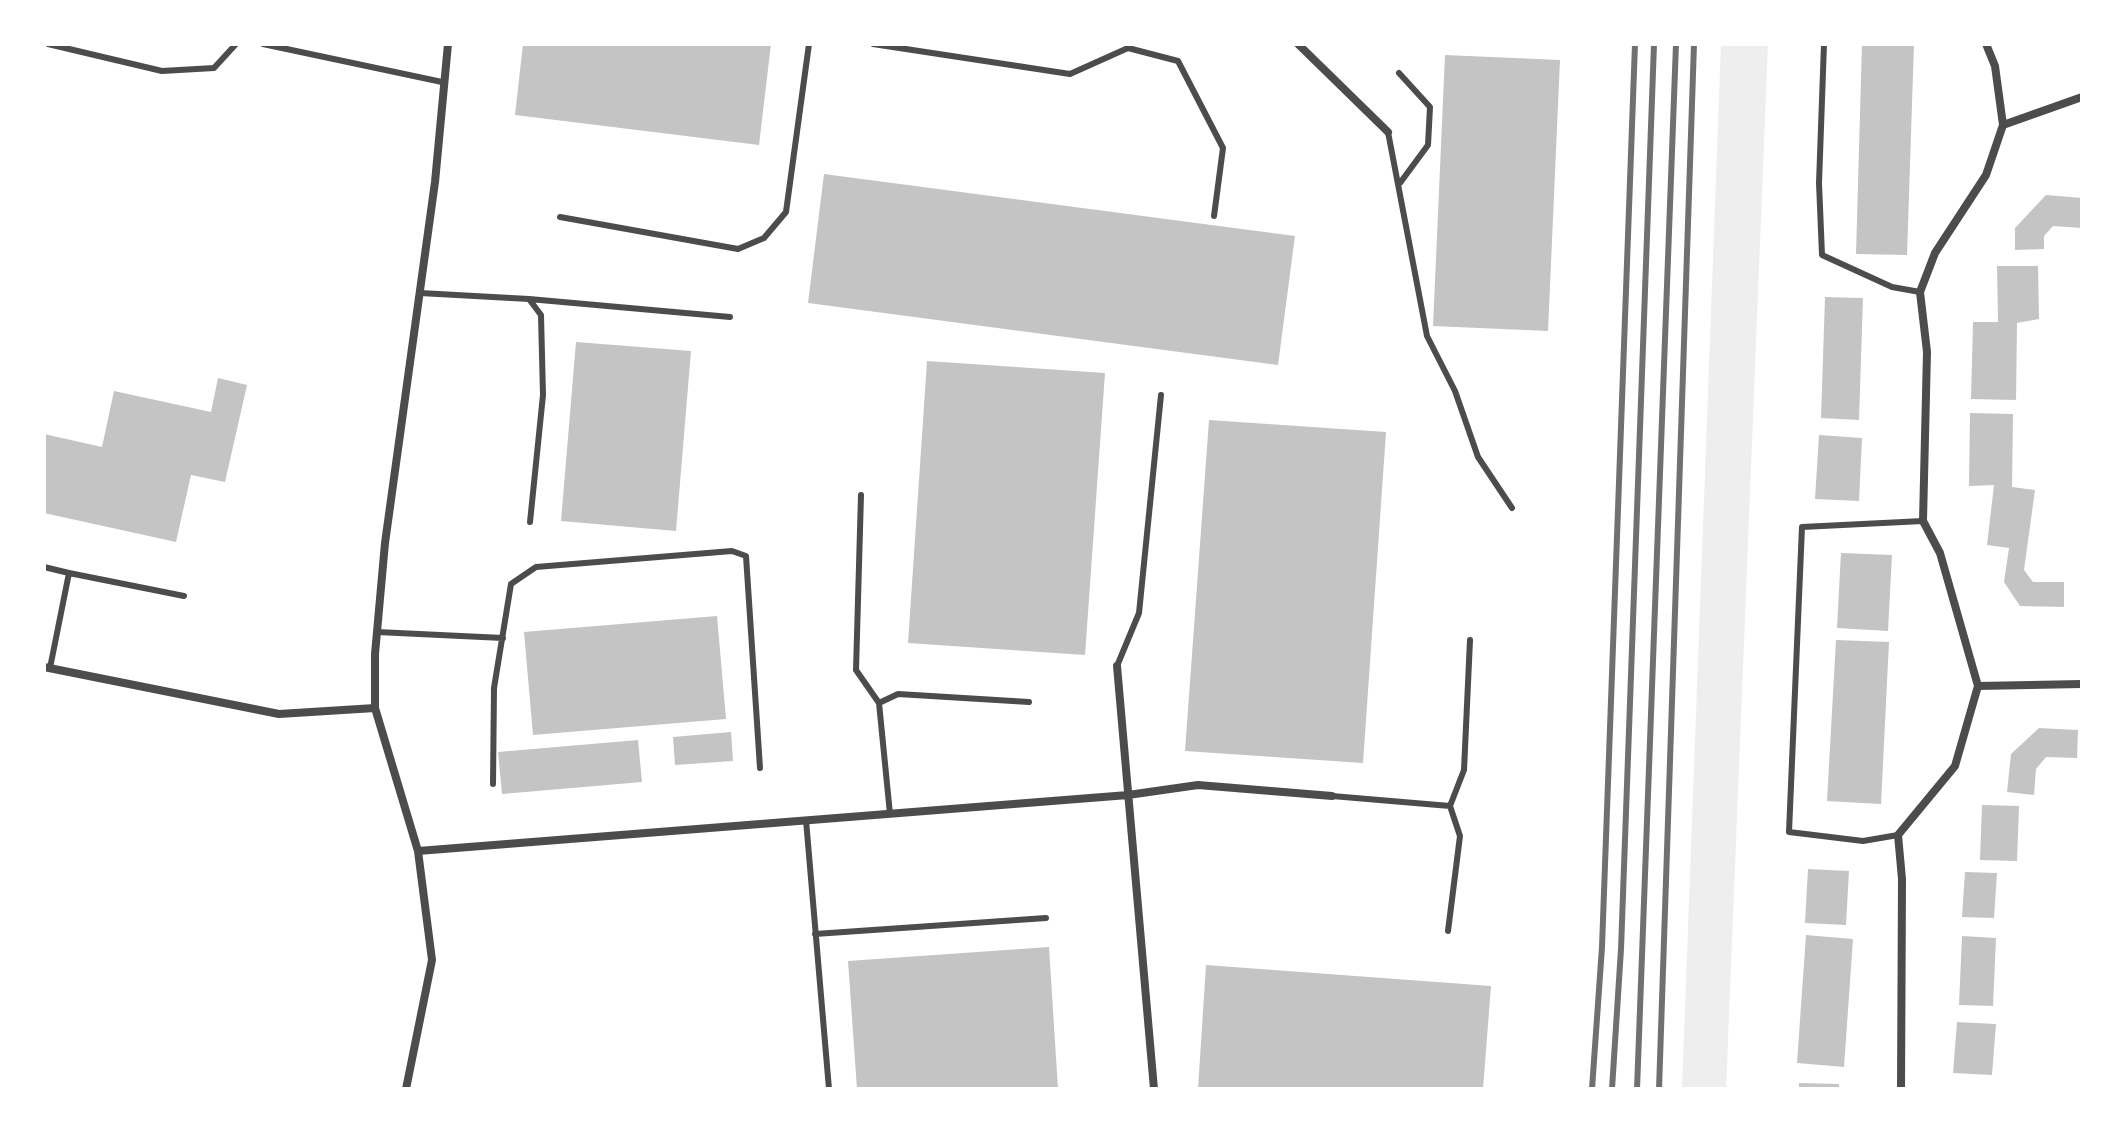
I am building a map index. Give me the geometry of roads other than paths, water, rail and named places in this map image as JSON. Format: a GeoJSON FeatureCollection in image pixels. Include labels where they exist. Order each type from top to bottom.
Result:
{"type":"FeatureCollection","features":[{"type":"Feature","properties":{"kind":"street"},"geometry":{"type":"LineString","coordinates":[[406,1089],[432,960],[418,851],[375,708],[377,632],[385,543],[435,182],[442,82],[448,44]]}},
{"type":"Feature","properties":{"kind":"street"},"geometry":{"type":"LineString","coordinates":[[1298,44],[1388,132]]}},
{"type":"Feature","properties":{"kind":"street"},"geometry":{"type":"LineString","coordinates":[[1901,1089],[1902,879],[1898,835],[1955,766],[1978,686],[1940,553],[1923,521],[1927,352],[1920,292],[1935,253],[1986,175],[2003,125],[1995,66],[1986,44]]}},
{"type":"Feature","properties":{"kind":"street"},"geometry":{"type":"LineString","coordinates":[[2003,125],[2082,97]]}},
{"type":"Feature","properties":{"kind":"street"},"geometry":{"type":"LineString","coordinates":[[1117,666],[1154,1089]]}},
{"type":"Feature","properties":{"kind":"street"},"geometry":{"type":"LineString","coordinates":[[47,667],[279,714],[375,708]]}},
{"type":"Feature","properties":{"kind":"street"},"geometry":{"type":"LineString","coordinates":[[1978,686],[2082,684]]}},
{"type":"Feature","properties":{"kind":"street"},"geometry":{"type":"LineString","coordinates":[[418,851],[1128,795],[1198,785],[1332,796]]}},
{"type":"Feature","properties":{"kind":"lane"},"geometry":{"type":"LineString","coordinates":[[48,44],[162,71],[214,68],[236,44]]}},
{"type":"Feature","properties":{"kind":"lane"},"geometry":{"type":"LineString","coordinates":[[263,44],[442,82]]}},
{"type":"Feature","properties":{"kind":"lane"},"geometry":{"type":"LineString","coordinates":[[318,56],[320,44]]}},
{"type":"Feature","properties":{"kind":"lane"},"geometry":{"type":"LineString","coordinates":[[560,217],[738,249],[764,238],[786,212],[809,44]]}},
{"type":"Feature","properties":{"kind":"lane"},"geometry":{"type":"LineString","coordinates":[[873,44],[1070,74],[1128,48],[1178,61],[1223,148],[1214,216]]}},
{"type":"Feature","properties":{"kind":"lane"},"geometry":{"type":"LineString","coordinates":[[1824,44],[1819,183],[1822,255],[1892,287],[1920,292]]}},
{"type":"Feature","properties":{"kind":"lane"},"geometry":{"type":"LineString","coordinates":[[1399,73],[1430,107],[1428,145],[1400,183]]}},
{"type":"Feature","properties":{"kind":"lane"},"geometry":{"type":"LineString","coordinates":[[1388,132],[1427,336],[1455,391],[1478,457],[1512,508]]}},
{"type":"Feature","properties":{"kind":"lane"},"geometry":{"type":"LineString","coordinates":[[420,293],[529,299],[730,317]]}},
{"type":"Feature","properties":{"kind":"lane"},"geometry":{"type":"LineString","coordinates":[[529,299],[541,315],[543,395],[530,522]]}},
{"type":"Feature","properties":{"kind":"lane"},"geometry":{"type":"LineString","coordinates":[[1117,666],[1139,613],[1161,395]]}},
{"type":"Feature","properties":{"kind":"lane"},"geometry":{"type":"LineString","coordinates":[[861,495],[856,670],[879,703],[890,814]]}},
{"type":"Feature","properties":{"kind":"lane"},"geometry":{"type":"LineString","coordinates":[[1898,835],[1863,841],[1789,832],[1802,527],[1923,521]]}},
{"type":"Feature","properties":{"kind":"lane"},"geometry":{"type":"LineString","coordinates":[[493,784],[494,688],[511,584],[536,567],[732,551],[746,556],[760,768]]}},
{"type":"Feature","properties":{"kind":"lane"},"geometry":{"type":"LineString","coordinates":[[44,567],[184,596]]}},
{"type":"Feature","properties":{"kind":"lane"},"geometry":{"type":"LineString","coordinates":[[47,667],[69,573]]}},
{"type":"Feature","properties":{"kind":"lane"},"geometry":{"type":"LineString","coordinates":[[377,632],[503,638]]}},
{"type":"Feature","properties":{"kind":"lane"},"geometry":{"type":"LineString","coordinates":[[1448,931],[1460,836],[1450,806],[1464,770],[1470,640]]}},
{"type":"Feature","properties":{"kind":"lane"},"geometry":{"type":"LineString","coordinates":[[879,703],[898,694],[1029,702]]}},
{"type":"Feature","properties":{"kind":"lane"},"geometry":{"type":"LineString","coordinates":[[1332,796],[1450,806]]}},
{"type":"Feature","properties":{"kind":"lane"},"geometry":{"type":"LineString","coordinates":[[806,820],[829,1089]]}},
{"type":"Feature","properties":{"kind":"lane"},"geometry":{"type":"LineString","coordinates":[[815,934],[1046,918]]}},
{"type":"Feature","properties":{"kind":"railway"},"geometry":{"type":"LineString","coordinates":[[1592,1089],[1602,947],[1635,44]]}},
{"type":"Feature","properties":{"kind":"railway"},"geometry":{"type":"LineString","coordinates":[[1612,1089],[1621,949],[1654,44]]}},
{"type":"Feature","properties":{"kind":"railway"},"geometry":{"type":"LineString","coordinates":[[1637,1089],[1676,44]]}},
{"type":"Feature","properties":{"kind":"railway"},"geometry":{"type":"LineString","coordinates":[[1659,1089],[1694,44]]}}]}
